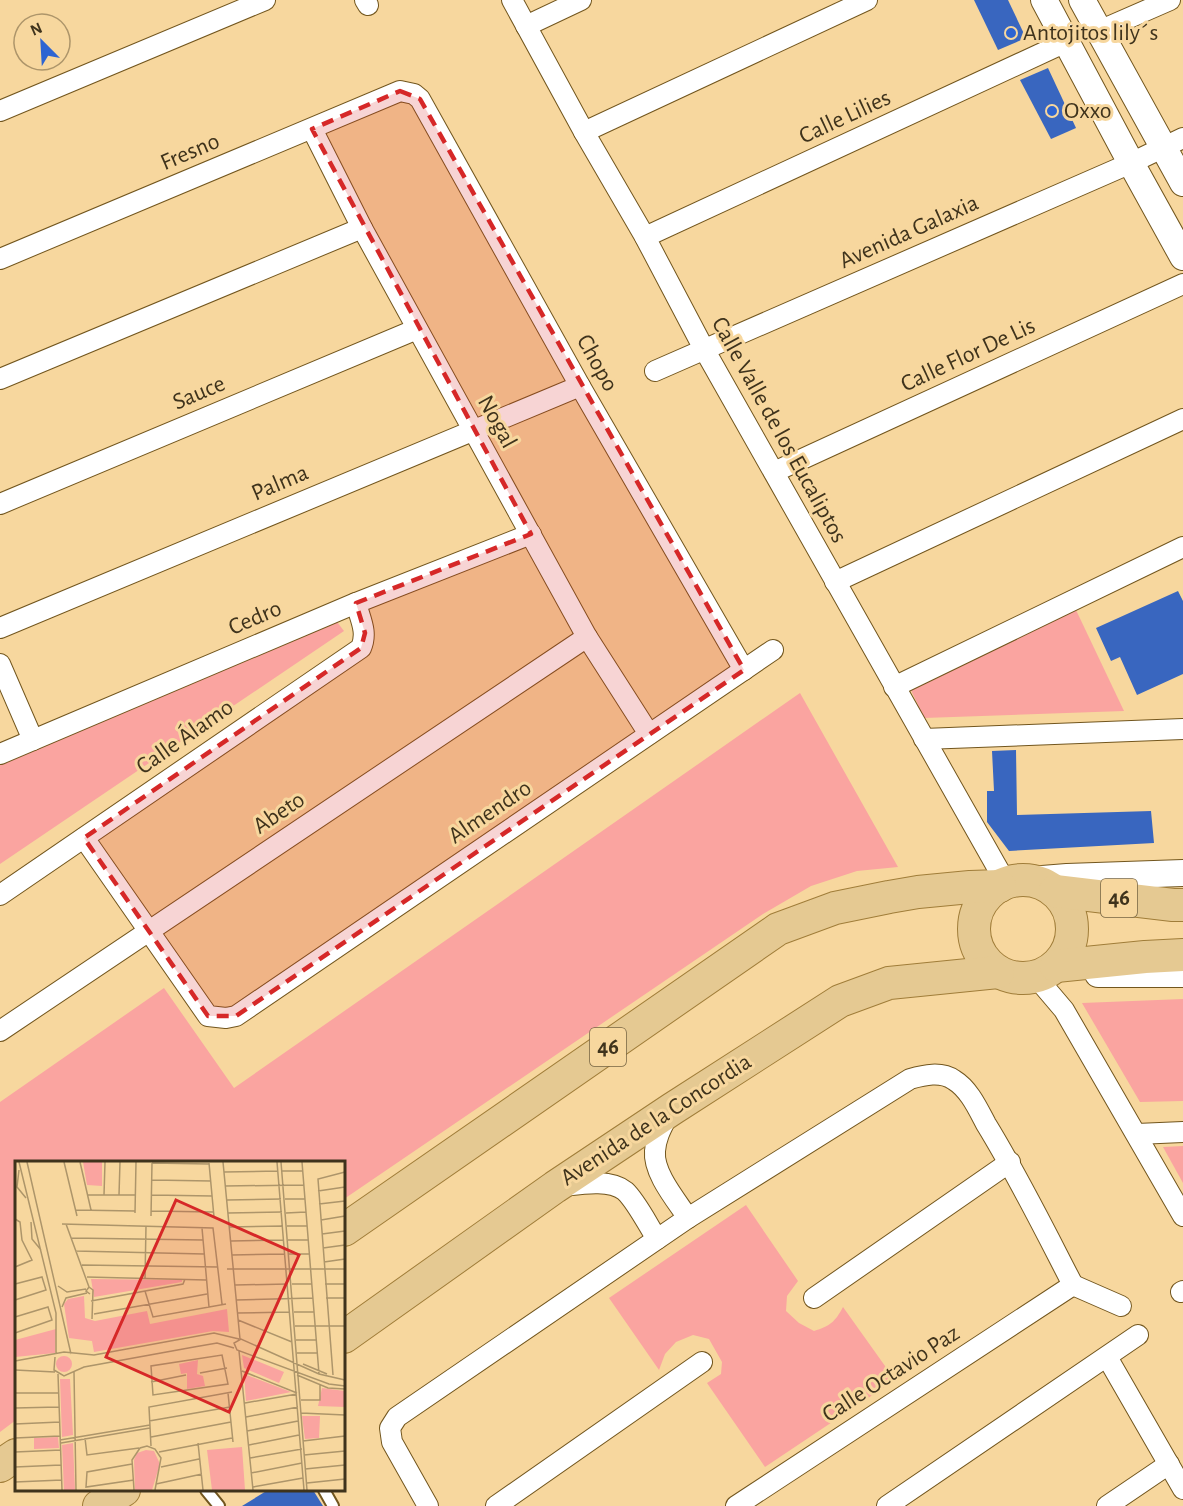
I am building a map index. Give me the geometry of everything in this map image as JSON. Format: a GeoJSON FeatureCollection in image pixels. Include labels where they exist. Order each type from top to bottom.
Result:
{"type":"FeatureCollection","features":[{"type":"Feature","properties":{"kind":"main road","name":"46"},"geometry":{"type":"LineString","coordinates":[[345,1229],[778,929],[835,908],[918,891],[949,888],[1023,885],[1183,905]]}},
{"type":"Feature","properties":{"kind":"main road","name":"46"},"geometry":{"type":"LineString","coordinates":[[1023,885],[1066,904],[1072,920],[1072,937],[1067,953],[1045,973]]}},
{"type":"Feature","properties":{"kind":"main road"},"geometry":{"type":"LineString","coordinates":[[1023,885],[992,891],[981,903],[975,918],[974,933],[977,949],[986,962],[998,972],[1023,979],[1045,973],[1145,957],[1183,955]]}},
{"type":"Feature","properties":{"kind":"main road","name":"Avenida de la Concordia"},"geometry":{"type":"LineString","coordinates":[[345,1336],[555,1186],[840,1001],[890,983],[998,972]]}},
{"type":"Feature","properties":{"kind":"main road"},"geometry":{"type":"LineString","coordinates":[[0,1466],[15,1456]]}},
{"type":"Feature","properties":{"kind":"main road"},"geometry":{"type":"LineString","coordinates":[[99,1506],[122,1491]]}},
{"type":"Feature","properties":{"kind":"street"},"geometry":{"type":"LineString","coordinates":[[0,111],[265,0]]}},
{"type":"Feature","properties":{"kind":"street","name":"Calle Valle de los Eucaliptos"},"geometry":{"type":"LineString","coordinates":[[512,0],[584,132],[645,237],[704,349],[924,739],[1023,885]]}},
{"type":"Feature","properties":{"kind":"street"},"geometry":{"type":"LineString","coordinates":[[526,26],[581,0]]}},
{"type":"Feature","properties":{"kind":"street"},"geometry":{"type":"LineString","coordinates":[[584,132],[867,0]]}},
{"type":"Feature","properties":{"kind":"street"},"geometry":{"type":"LineString","coordinates":[[1044,0],[1183,256]]}},
{"type":"Feature","properties":{"kind":"street"},"geometry":{"type":"LineString","coordinates":[[1082,0],[1099,32],[1173,143],[1183,183]]}},
{"type":"Feature","properties":{"kind":"street"},"geometry":{"type":"LineString","coordinates":[[1099,32],[1170,0]]}},
{"type":"Feature","properties":{"kind":"street","name":"Calle Lilies"},"geometry":{"type":"LineString","coordinates":[[645,237],[1066,42]]}},
{"type":"Feature","properties":{"kind":"street","name":"Fresno"},"geometry":{"type":"LineString","coordinates":[[0,259],[400,91]]}},
{"type":"Feature","properties":{"kind":"street","name":"Chopo"},"geometry":{"type":"LineString","coordinates":[[400,91],[414,94],[420,99],[580,386],[744,670]]}},
{"type":"Feature","properties":{"kind":"street","name":"Nogal"},"geometry":{"type":"LineString","coordinates":[[312,129],[362,228],[587,637],[649,734]]}},
{"type":"Feature","properties":{"kind":"street","name":"Avenida Galaxia"},"geometry":{"type":"LineString","coordinates":[[655,371],[1173,143]]}},
{"type":"Feature","properties":{"kind":"street"},"geometry":{"type":"LineString","coordinates":[[0,379],[362,228]]}},
{"type":"Feature","properties":{"kind":"street","name":"Calle Flor De Lis"},"geometry":{"type":"LineString","coordinates":[[774,472],[1183,284]]}},
{"type":"Feature","properties":{"kind":"street","name":"Sauce"},"geometry":{"type":"LineString","coordinates":[[0,504],[417,329]]}},
{"type":"Feature","properties":{"kind":"street","name":"Palma"},"geometry":{"type":"LineString","coordinates":[[0,627],[580,386]]}},
{"type":"Feature","properties":{"kind":"street"},"geometry":{"type":"LineString","coordinates":[[835,582],[1183,419]]}},
{"type":"Feature","properties":{"kind":"street","name":"Cedro"},"geometry":{"type":"LineString","coordinates":[[0,754],[356,603],[531,534]]}},
{"type":"Feature","properties":{"kind":"street"},"geometry":{"type":"LineString","coordinates":[[894,687],[1183,547]]}},
{"type":"Feature","properties":{"kind":"street","name":"Calle Álamo"},"geometry":{"type":"LineString","coordinates":[[0,895],[361,648],[365,633],[356,603]]}},
{"type":"Feature","properties":{"kind":"street","name":"Abeto"},"geometry":{"type":"LineString","coordinates":[[0,1031],[587,637]]}},
{"type":"Feature","properties":{"kind":"street","name":"Almendro"},"geometry":{"type":"LineString","coordinates":[[148,931],[208,1016],[226,1018],[236,1016],[773,651]]}},
{"type":"Feature","properties":{"kind":"street"},"geometry":{"type":"LineString","coordinates":[[0,664],[33,740]]}},
{"type":"Feature","properties":{"kind":"street"},"geometry":{"type":"LineString","coordinates":[[924,739],[1183,729]]}},
{"type":"Feature","properties":{"kind":"street"},"geometry":{"type":"LineString","coordinates":[[84,838],[148,931]]}},
{"type":"Feature","properties":{"kind":"street"},"geometry":{"type":"LineString","coordinates":[[1023,885],[1067,877],[1183,873]]}},
{"type":"Feature","properties":{"kind":"street"},"geometry":{"type":"LineString","coordinates":[[1183,974],[1045,973],[1183,1216]]}},
{"type":"Feature","properties":{"kind":"street"},"geometry":{"type":"LineString","coordinates":[[428,1506],[392,1442],[390,1428],[397,1417],[688,1218],[910,1079],[923,1075],[938,1074],[954,1080],[967,1092],[1010,1162],[1073,1285],[1121,1306]]}},
{"type":"Feature","properties":{"kind":"street"},"geometry":{"type":"LineString","coordinates":[[672,1109],[659,1133],[655,1152],[657,1167],[688,1218]]}},
{"type":"Feature","properties":{"kind":"street"},"geometry":{"type":"LineString","coordinates":[[1137,1134],[1183,1132]]}},
{"type":"Feature","properties":{"kind":"street"},"geometry":{"type":"LineString","coordinates":[[814,1298],[1010,1162]]}},
{"type":"Feature","properties":{"kind":"street"},"geometry":{"type":"LineString","coordinates":[[555,1186],[607,1184],[624,1190],[638,1207],[657,1239]]}},
{"type":"Feature","properties":{"kind":"street","name":"Calle Octavio Paz"},"geometry":{"type":"LineString","coordinates":[[736,1506],[1073,1285]]}},
{"type":"Feature","properties":{"kind":"street"},"geometry":{"type":"LineString","coordinates":[[887,1506],[1138,1335]]}},
{"type":"Feature","properties":{"kind":"street"},"geometry":{"type":"LineString","coordinates":[[1107,1357],[1183,1489]]}},
{"type":"Feature","properties":{"kind":"street"},"geometry":{"type":"LineString","coordinates":[[496,1506],[702,1362]]}},
{"type":"Feature","properties":{"kind":"street"},"geometry":{"type":"LineString","coordinates":[[1107,1506],[1169,1464]]}},
{"type":"Feature","properties":{"kind":"lane"},"geometry":{"type":"LineString","coordinates":[[325,1491],[333,1506]]}},
{"type":"Feature","properties":{"kind":"highlighted area"},"geometry":{"type":"Polygon","coordinates":[[[400,91],[420,99],[744,670],[236,1016],[208,1016],[84,838],[361,648],[365,633],[356,603],[531,534],[312,129],[400,91]]]}},
{"type":"Feature","properties":{"kind":"shaded area"},"geometry":{"type":"Polygon","coordinates":[[[1076,610],[1124,711],[924,718],[910,688],[1076,610]]]}},
{"type":"Feature","properties":{"kind":"shaded area"},"geometry":{"type":"Polygon","coordinates":[[[334,618],[344,631],[0,864],[0,760],[334,618]]]}},
{"type":"Feature","properties":{"kind":"shaded area"},"geometry":{"type":"Polygon","coordinates":[[[800,693],[898,867],[857,871],[811,886],[763,914],[345,1198],[345,1161],[15,1161],[15,1421],[0,1432],[0,1102],[164,988],[234,1088],[800,693]]]}},
{"type":"Feature","properties":{"kind":"shaded area"},"geometry":{"type":"Polygon","coordinates":[[[1183,999],[1183,1101],[1140,1102],[1082,1003],[1183,999]]]}},
{"type":"Feature","properties":{"kind":"shaded area"},"geometry":{"type":"Polygon","coordinates":[[[1183,1146],[1183,1183],[1163,1147],[1183,1146]]]}},
{"type":"Feature","properties":{"kind":"shaded area"},"geometry":{"type":"Polygon","coordinates":[[[746,1205],[798,1281],[787,1296],[786,1311],[799,1323],[814,1331],[831,1323],[843,1307],[895,1380],[765,1467],[707,1383],[721,1374],[722,1362],[709,1339],[693,1335],[676,1342],[665,1354],[659,1370],[609,1298],[746,1205]]]}},
{"type":"Feature","properties":{"kind":"building"},"geometry":{"type":"Polygon","coordinates":[[[974,0],[1008,0],[1026,38],[998,50],[974,0]]]}},
{"type":"Feature","properties":{"kind":"building","name":"Oxxo"},"geometry":{"type":"Polygon","coordinates":[[[1048,68],[1076,128],[1051,139],[1020,80],[1048,68]]]}},
{"type":"Feature","properties":{"kind":"building"},"geometry":{"type":"Polygon","coordinates":[[[1178,591],[1183,601],[1183,674],[1137,695],[1120,657],[1111,661],[1096,628],[1178,591]]]}},
{"type":"Feature","properties":{"kind":"building"},"geometry":{"type":"Polygon","coordinates":[[[1016,750],[1017,815],[1151,811],[1154,843],[1009,851],[987,822],[987,791],[994,791],[992,751],[1016,750]]]}},
{"type":"Feature","properties":{"kind":"building"},"geometry":{"type":"Polygon","coordinates":[[[266,1491],[314,1491],[323,1506],[242,1506],[266,1491]]]}},
{"type":"Feature","properties":{"kind":"place","name":"Antojitos lily´s"},"geometry":{"type":"Point","coordinates":[1011,33]}},
{"type":"Feature","properties":{"kind":"place","name":"Oxxo"},"geometry":{"type":"Point","coordinates":[1052,111]}}]}
